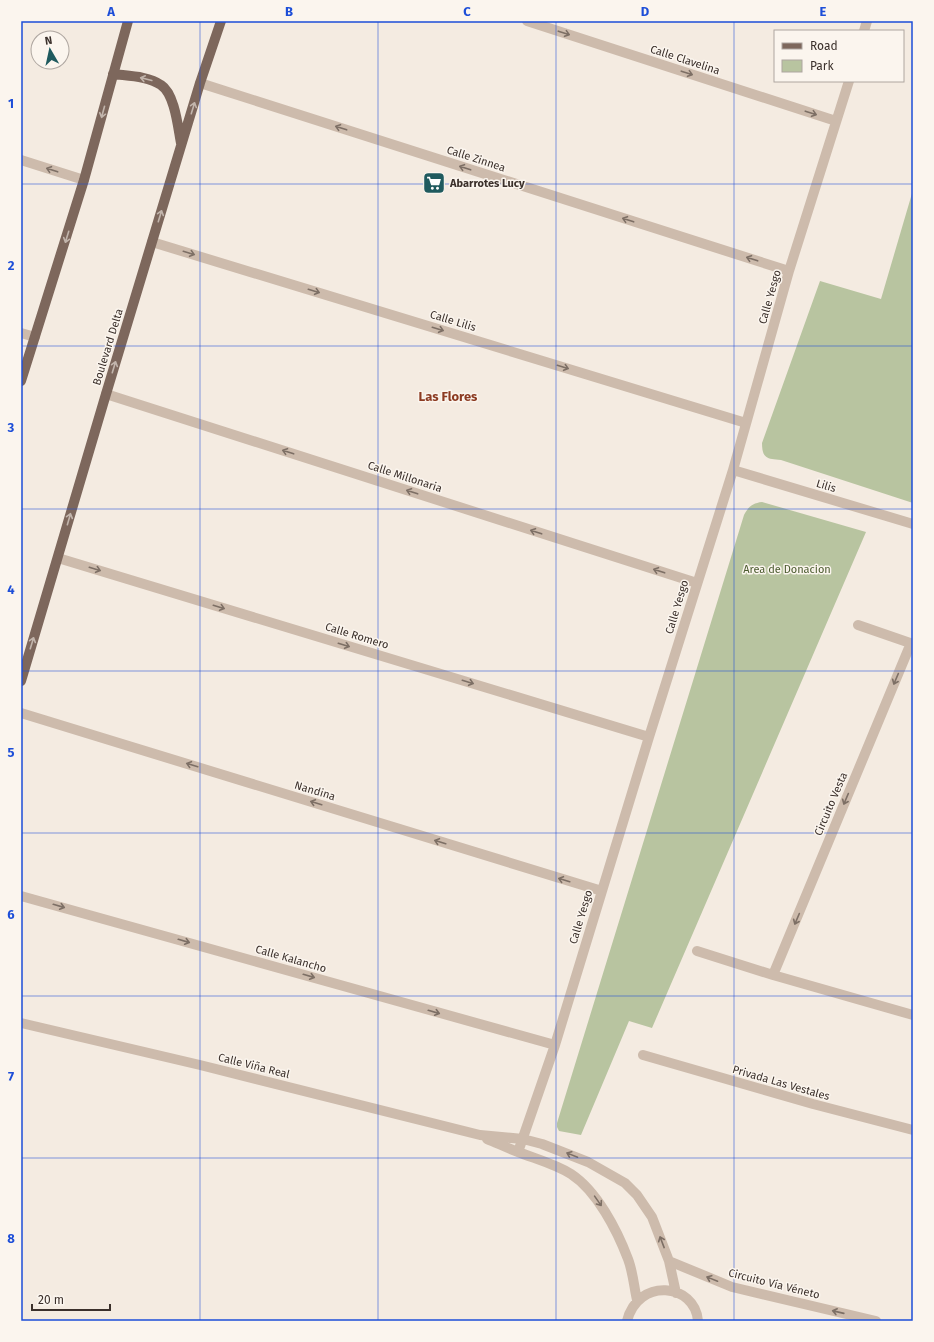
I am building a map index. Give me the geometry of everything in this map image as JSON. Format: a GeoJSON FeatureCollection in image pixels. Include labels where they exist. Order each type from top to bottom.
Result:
{"type":"FeatureCollection","features":[{"type":"Feature","properties":{"kind":"main road"},"geometry":{"type":"LineString","coordinates":[[21,381],[84,180],[128,21]]}},
{"type":"Feature","properties":{"kind":"main road","name":"Boulevard Delta"},"geometry":{"type":"LineString","coordinates":[[21,681],[181,145],[221,21]]}},
{"type":"Feature","properties":{"kind":"main road"},"geometry":{"type":"LineString","coordinates":[[113,74],[153,81],[162,85],[166,89],[173,103],[181,145]]}},
{"type":"Feature","properties":{"kind":"street","name":"Calle Clavelina"},"geometry":{"type":"LineString","coordinates":[[527,21],[836,121]]}},
{"type":"Feature","properties":{"kind":"street","name":"Calle Yesgo"},"geometry":{"type":"LineString","coordinates":[[518,1152],[555,1046],[649,737],[733,470],[789,271],[849,82]]}},
{"type":"Feature","properties":{"kind":"street","name":"Calle Zinnea"},"geometry":{"type":"LineString","coordinates":[[200,83],[789,271]]}},
{"type":"Feature","properties":{"kind":"street"},"geometry":{"type":"LineString","coordinates":[[21,160],[84,180]]}},
{"type":"Feature","properties":{"kind":"street","name":"Calle Lilis"},"geometry":{"type":"LineString","coordinates":[[152,242],[746,423]]}},
{"type":"Feature","properties":{"kind":"street"},"geometry":{"type":"LineString","coordinates":[[21,333],[34,337]]}},
{"type":"Feature","properties":{"kind":"street","name":"Calle Millonaria"},"geometry":{"type":"LineString","coordinates":[[106,394],[697,583]]}},
{"type":"Feature","properties":{"kind":"street","name":"Lilis"},"geometry":{"type":"LineString","coordinates":[[733,470],[913,524]]}},
{"type":"Feature","properties":{"kind":"street","name":"Calle Romero"},"geometry":{"type":"LineString","coordinates":[[58,558],[649,737]]}},
{"type":"Feature","properties":{"kind":"street"},"geometry":{"type":"LineString","coordinates":[[858,625],[912,643]]}},
{"type":"Feature","properties":{"kind":"street","name":"Circuito Vesta"},"geometry":{"type":"LineString","coordinates":[[773,975],[912,643]]}},
{"type":"Feature","properties":{"kind":"street","name":"Nandina"},"geometry":{"type":"LineString","coordinates":[[21,713],[602,891]]}},
{"type":"Feature","properties":{"kind":"street","name":"Calle Kalancho"},"geometry":{"type":"LineString","coordinates":[[21,896],[555,1046]]}},
{"type":"Feature","properties":{"kind":"street"},"geometry":{"type":"LineString","coordinates":[[697,952],[913,1015]]}},
{"type":"Feature","properties":{"kind":"street","name":"Calle Viña Real"},"geometry":{"type":"LineString","coordinates":[[21,1023],[200,1065],[480,1135],[523,1139]]}},
{"type":"Feature","properties":{"kind":"street","name":"Privada Las Vestales"},"geometry":{"type":"LineString","coordinates":[[643,1055],[813,1104],[913,1130]]}},
{"type":"Feature","properties":{"kind":"street","name":"Calle Viña Real"},"geometry":{"type":"LineString","coordinates":[[480,1135],[518,1152]]}},
{"type":"Feature","properties":{"kind":"street"},"geometry":{"type":"LineString","coordinates":[[523,1139],[542,1144],[588,1162],[625,1183],[637,1195],[652,1217],[669,1261],[676,1293]]}},
{"type":"Feature","properties":{"kind":"street"},"geometry":{"type":"LineString","coordinates":[[518,1152],[544,1161],[570,1174],[581,1182],[595,1197],[608,1217],[629,1260],[637,1300]]}},
{"type":"Feature","properties":{"kind":"street","name":"Circuito Vía Véneto"},"geometry":{"type":"LineString","coordinates":[[669,1261],[732,1287],[876,1321]]}},
{"type":"Feature","properties":{"kind":"street"},"geometry":{"type":"LineString","coordinates":[[627,1321],[630,1311],[637,1300],[646,1294],[666,1290],[685,1297],[692,1304],[698,1316],[698,1321]]}},
{"type":"Feature","properties":{"kind":"green space"},"geometry":{"type":"Polygon","coordinates":[[[913,190],[913,503],[781,460],[766,457],[763,452],[762,443],[820,281],[881,299],[913,190]]]}},
{"type":"Feature","properties":{"kind":"green space","name":"Area de Donacion"},"geometry":{"type":"Polygon","coordinates":[[[762,502],[866,532],[652,1028],[629,1021],[581,1135],[559,1131],[557,1123],[744,515],[751,506],[762,502]]]}},
{"type":"Feature","properties":{"kind":"place","name":"Abarrotes Lucy"},"geometry":{"type":"Point","coordinates":[434,183]}},
{"type":"Feature","properties":{"kind":"district","name":"Las Flores"},"geometry":{"type":"Point","coordinates":[448,396]}}]}
